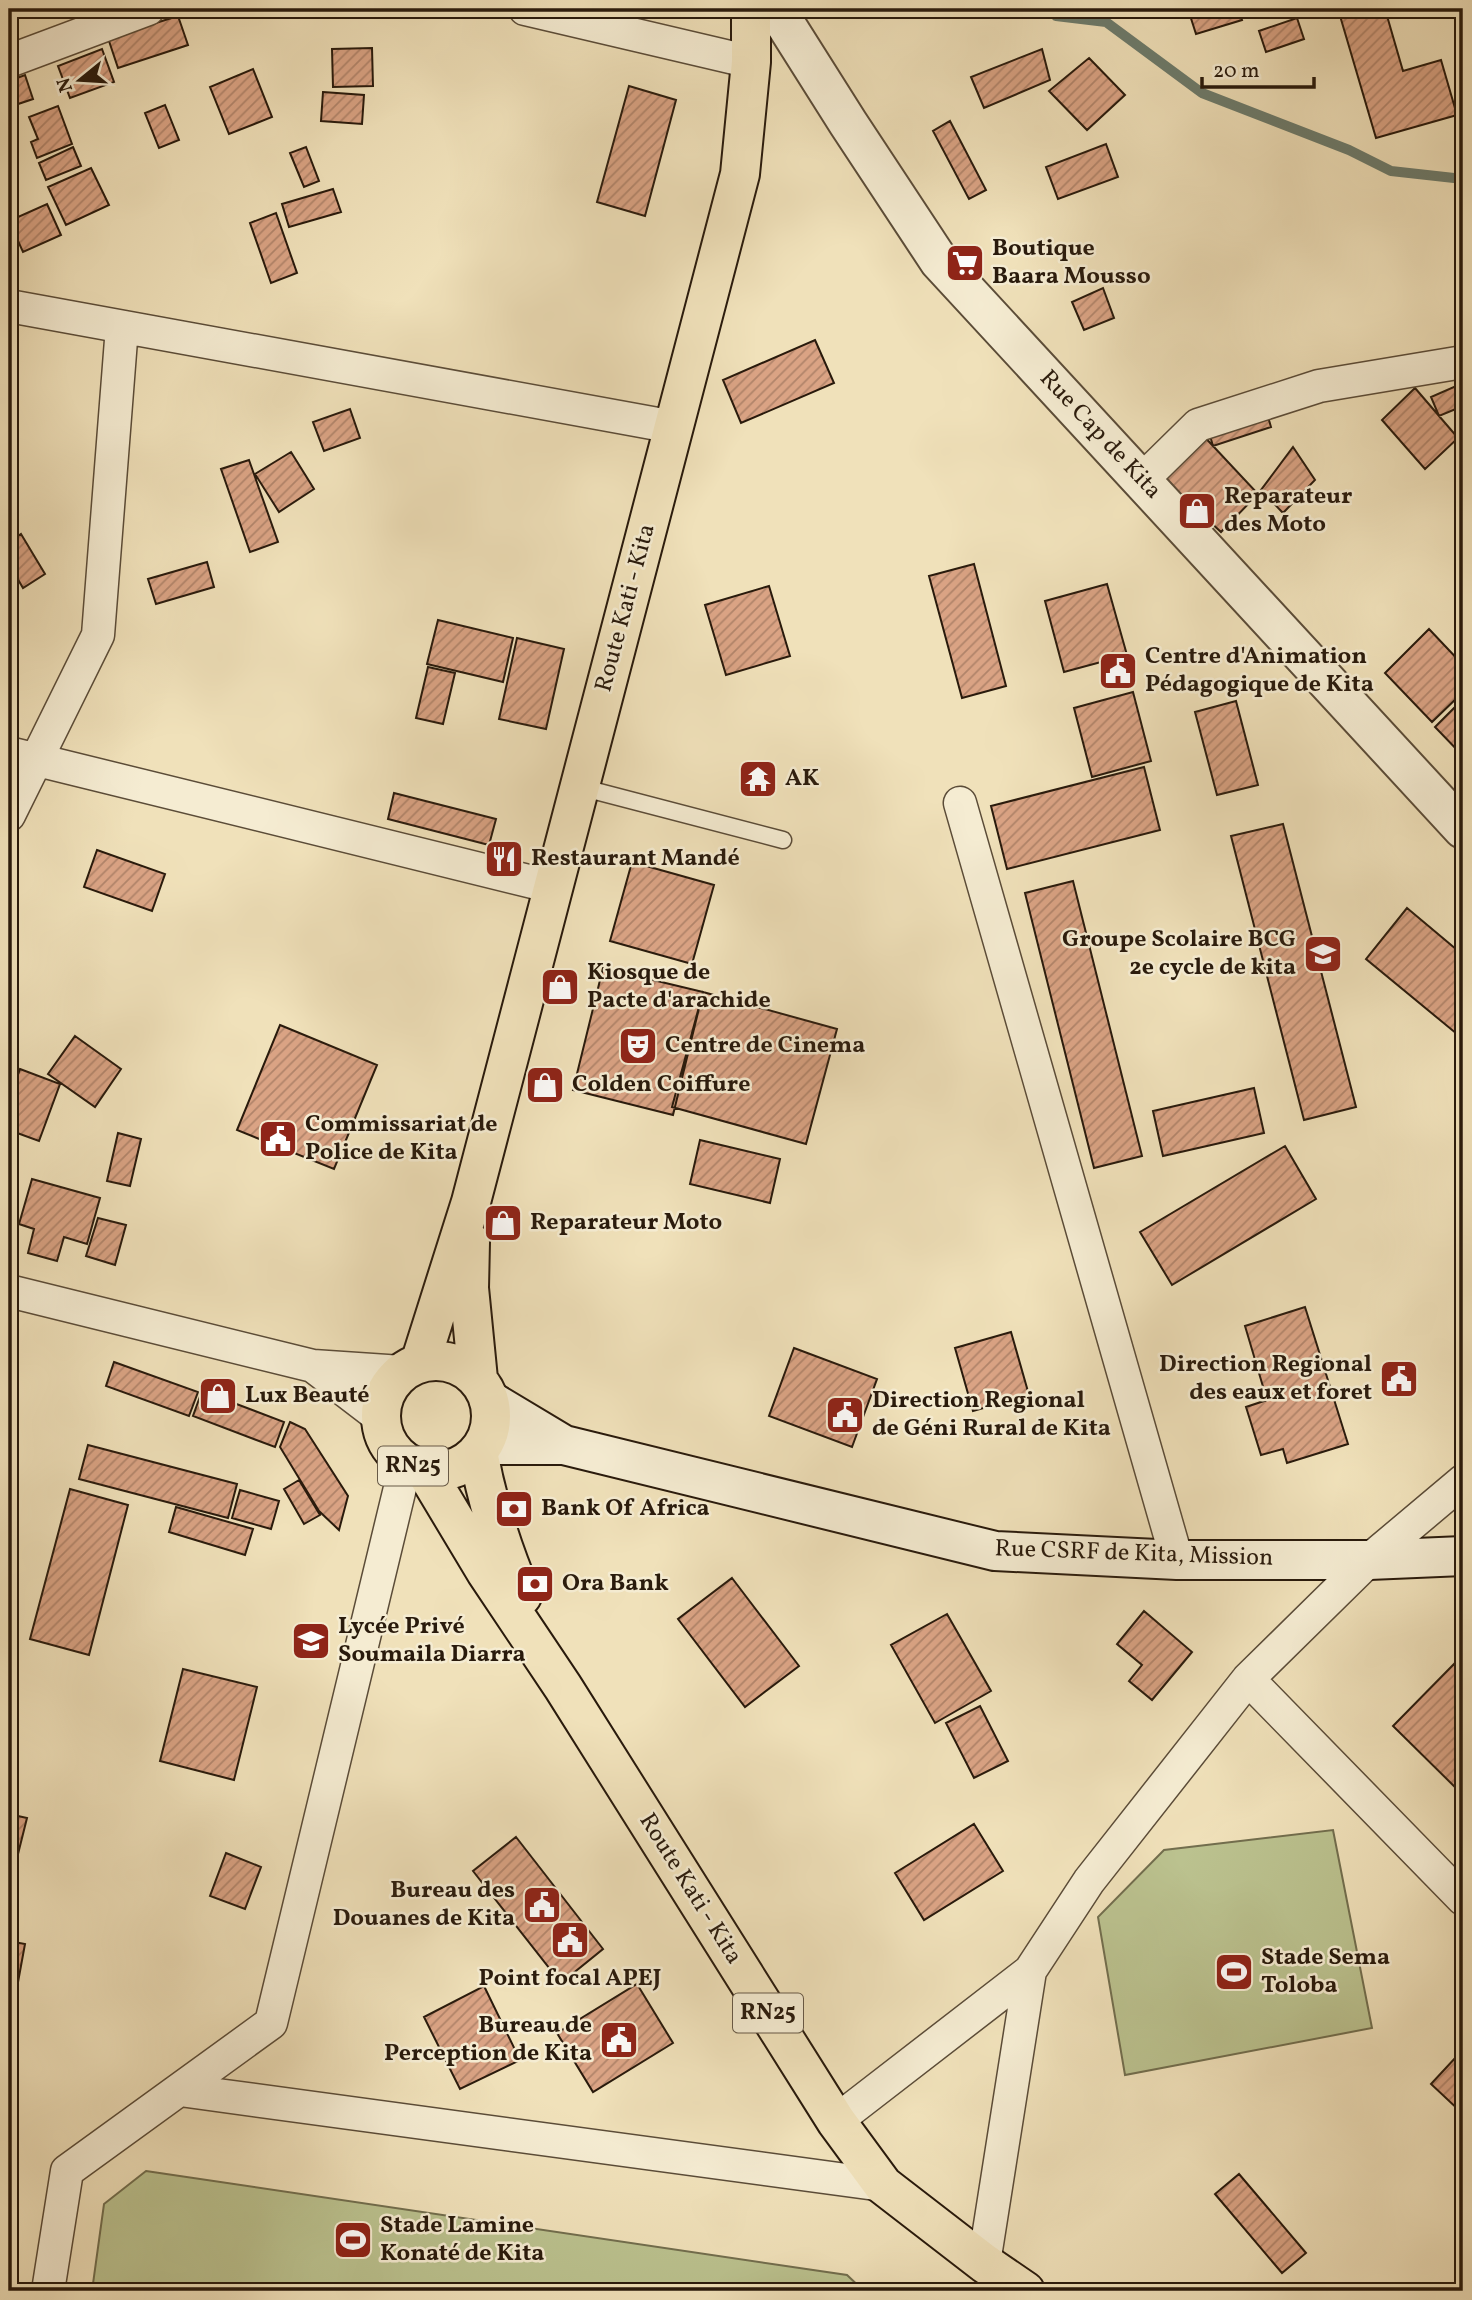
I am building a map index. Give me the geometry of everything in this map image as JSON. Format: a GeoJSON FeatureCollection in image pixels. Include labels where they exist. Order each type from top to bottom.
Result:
{"type":"FeatureCollection","features":[{"type":"Feature","properties":{"kind":"main road","name":"Route Kati - Kita"},"geometry":{"type":"LineString","coordinates":[[751,9],[751,62],[740,174],[674,427],[471,1202],[411,1367],[389,1387],[381,1406],[381,1427],[390,1448],[416,1468],[563,1687],[836,2120],[883,2185],[1025,2291]]}},
{"type":"Feature","properties":{"kind":"main road","name":"Rue Cap de Kita"},"geometry":{"type":"LineString","coordinates":[[776,9],[939,261],[1463,829]]}},
{"type":"Feature","properties":{"kind":"main road","name":"Route Kati - Kita"},"geometry":{"type":"LineString","coordinates":[[471,1202],[469,1287],[484,1390],[492,1423],[482,1448],[486,1494],[510,1567],[563,1687]]}},
{"type":"Feature","properties":{"kind":"main road"},"geometry":{"type":"LineString","coordinates":[[411,1367],[440,1360],[460,1366],[484,1390],[564,1445]]}},
{"type":"Feature","properties":{"kind":"main road","name":"Rue CSRF de Kita, Mission"},"geometry":{"type":"LineString","coordinates":[[564,1445],[996,1551],[1177,1560],[1369,1560],[1463,1556]]}},
{"type":"Feature","properties":{"kind":"main road"},"geometry":{"type":"LineString","coordinates":[[482,1448],[564,1445]]}},
{"type":"Feature","properties":{"kind":"main road","name":"RN25"},"geometry":{"type":"LineString","coordinates":[[416,1468],[448,1472],[469,1462],[482,1448]]}},
{"type":"Feature","properties":{"kind":"street"},"geometry":{"type":"LineString","coordinates":[[9,61],[148,9]]}},
{"type":"Feature","properties":{"kind":"street"},"geometry":{"type":"LineString","coordinates":[[525,9],[751,62]]}},
{"type":"Feature","properties":{"kind":"street"},"geometry":{"type":"LineString","coordinates":[[9,306],[674,427]]}},
{"type":"Feature","properties":{"kind":"street"},"geometry":{"type":"LineString","coordinates":[[9,815],[23,756],[98,635],[122,327]]}},
{"type":"Feature","properties":{"kind":"street"},"geometry":{"type":"LineString","coordinates":[[1142,481],[1198,425],[1319,386],[1463,362]]}},
{"type":"Feature","properties":{"kind":"street"},"geometry":{"type":"LineString","coordinates":[[23,756],[553,887]]}},
{"type":"Feature","properties":{"kind":"street"},"geometry":{"type":"LineString","coordinates":[[960,803],[1177,1560]]}},
{"type":"Feature","properties":{"kind":"street"},"geometry":{"type":"LineString","coordinates":[[9,1290],[313,1366],[411,1367]]}},
{"type":"Feature","properties":{"kind":"street"},"geometry":{"type":"LineString","coordinates":[[313,1366],[381,1418]]}},
{"type":"Feature","properties":{"kind":"street"},"geometry":{"type":"LineString","coordinates":[[48,2291],[67,2171],[271,2023],[416,1468]]}},
{"type":"Feature","properties":{"kind":"street"},"geometry":{"type":"LineString","coordinates":[[836,2120],[1030,1972],[1089,1881],[1248,1679],[1369,1560],[1463,1481]]}},
{"type":"Feature","properties":{"kind":"street"},"geometry":{"type":"LineString","coordinates":[[1248,1679],[1463,1899]]}},
{"type":"Feature","properties":{"kind":"street"},"geometry":{"type":"LineString","coordinates":[[985,2263],[1030,1972]]}},
{"type":"Feature","properties":{"kind":"street"},"geometry":{"type":"LineString","coordinates":[[180,2090],[883,2185]]}},
{"type":"Feature","properties":{"kind":"lane"},"geometry":{"type":"LineString","coordinates":[[579,787],[783,840]]}},
{"type":"Feature","properties":{"kind":"green space","name":"Stade Sema Toloba"},"geometry":{"type":"Polygon","coordinates":[[[1333,1830],[1372,2028],[1125,2075],[1098,1917],[1164,1850],[1333,1830]]]}},
{"type":"Feature","properties":{"kind":"green space","name":"Stade Lamine Konaté de Kita"},"geometry":{"type":"Polygon","coordinates":[[[146,2171],[847,2275],[864,2291],[92,2291],[104,2204],[146,2171]]]}},
{"type":"Feature","properties":{"kind":"building"},"geometry":{"type":"Polygon","coordinates":[[[646,9],[668,9],[667,14],[646,9]]]}},
{"type":"Feature","properties":{"kind":"building"},"geometry":{"type":"Polygon","coordinates":[[[1188,9],[1238,9],[1242,20],[1196,34],[1188,9]]]}},
{"type":"Feature","properties":{"kind":"building"},"geometry":{"type":"Polygon","coordinates":[[[1338,9],[1385,9],[1403,71],[1441,60],[1457,115],[1376,138],[1338,9]]]}},
{"type":"Feature","properties":{"kind":"building"},"geometry":{"type":"Polygon","coordinates":[[[178,16],[188,45],[118,68],[108,38],[178,16]]]}},
{"type":"Feature","properties":{"kind":"building"},"geometry":{"type":"Polygon","coordinates":[[[1297,18],[1304,39],[1266,52],[1259,31],[1297,18]]]}},
{"type":"Feature","properties":{"kind":"building"},"geometry":{"type":"Polygon","coordinates":[[[372,48],[373,86],[333,87],[332,49],[372,48]]]}},
{"type":"Feature","properties":{"kind":"building"},"geometry":{"type":"Polygon","coordinates":[[[102,49],[114,82],[70,98],[58,66],[102,49]]]}},
{"type":"Feature","properties":{"kind":"building"},"geometry":{"type":"Polygon","coordinates":[[[1042,49],[1050,80],[984,108],[971,77],[1042,49]]]}},
{"type":"Feature","properties":{"kind":"building"},"geometry":{"type":"Polygon","coordinates":[[[1089,58],[1125,95],[1087,130],[1049,91],[1089,58]]]}},
{"type":"Feature","properties":{"kind":"building"},"geometry":{"type":"Polygon","coordinates":[[[253,69],[272,117],[229,134],[210,87],[253,69]]]}},
{"type":"Feature","properties":{"kind":"building"},"geometry":{"type":"Polygon","coordinates":[[[25,75],[33,99],[9,107],[9,81],[25,75]]]}},
{"type":"Feature","properties":{"kind":"building"},"geometry":{"type":"Polygon","coordinates":[[[629,86],[676,100],[645,216],[597,202],[629,86]]]}},
{"type":"Feature","properties":{"kind":"building"},"geometry":{"type":"Polygon","coordinates":[[[323,92],[364,95],[362,124],[321,121],[323,92]]]}},
{"type":"Feature","properties":{"kind":"building"},"geometry":{"type":"Polygon","coordinates":[[[165,105],[179,140],[159,148],[145,113],[165,105]]]}},
{"type":"Feature","properties":{"kind":"building"},"geometry":{"type":"Polygon","coordinates":[[[58,106],[72,144],[37,158],[31,142],[38,139],[29,117],[58,106]]]}},
{"type":"Feature","properties":{"kind":"building"},"geometry":{"type":"Polygon","coordinates":[[[950,121],[986,190],[969,199],[933,131],[950,121]]]}},
{"type":"Feature","properties":{"kind":"building"},"geometry":{"type":"Polygon","coordinates":[[[1106,144],[1118,177],[1058,199],[1046,167],[1106,144]]]}},
{"type":"Feature","properties":{"kind":"building"},"geometry":{"type":"Polygon","coordinates":[[[73,147],[81,166],[46,180],[39,163],[73,147]]]}},
{"type":"Feature","properties":{"kind":"building"},"geometry":{"type":"Polygon","coordinates":[[[306,147],[319,181],[304,187],[290,153],[306,147]]]}},
{"type":"Feature","properties":{"kind":"building"},"geometry":{"type":"Polygon","coordinates":[[[91,168],[109,205],[66,225],[48,187],[91,168]]]}},
{"type":"Feature","properties":{"kind":"building"},"geometry":{"type":"Polygon","coordinates":[[[333,189],[341,212],[289,227],[282,204],[333,189]]]}},
{"type":"Feature","properties":{"kind":"building"},"geometry":{"type":"Polygon","coordinates":[[[47,204],[61,235],[23,252],[9,221],[47,204]]]}},
{"type":"Feature","properties":{"kind":"building"},"geometry":{"type":"Polygon","coordinates":[[[276,213],[297,273],[271,283],[250,223],[276,213]]]}},
{"type":"Feature","properties":{"kind":"building"},"geometry":{"type":"Polygon","coordinates":[[[1103,288],[1114,318],[1084,330],[1072,302],[1103,288]]]}},
{"type":"Feature","properties":{"kind":"building"},"geometry":{"type":"Polygon","coordinates":[[[815,340],[834,383],[741,423],[723,380],[815,340]]]}},
{"type":"Feature","properties":{"kind":"building"},"geometry":{"type":"Polygon","coordinates":[[[1463,383],[1463,406],[1439,416],[1431,397],[1463,383]]]}},
{"type":"Feature","properties":{"kind":"building"},"geometry":{"type":"Polygon","coordinates":[[[1415,388],[1458,438],[1425,469],[1382,420],[1415,388]]]}},
{"type":"Feature","properties":{"kind":"building"},"geometry":{"type":"Polygon","coordinates":[[[350,409],[360,438],[324,451],[313,422],[350,409]]]}},
{"type":"Feature","properties":{"kind":"building"},"geometry":{"type":"Polygon","coordinates":[[[1266,410],[1271,427],[1213,446],[1208,429],[1266,410]]]}},
{"type":"Feature","properties":{"kind":"building"},"geometry":{"type":"Polygon","coordinates":[[[1199,431],[1258,494],[1221,532],[1157,473],[1199,431]]]}},
{"type":"Feature","properties":{"kind":"building"},"geometry":{"type":"Polygon","coordinates":[[[1293,447],[1315,480],[1283,513],[1261,490],[1293,447]]]}},
{"type":"Feature","properties":{"kind":"building"},"geometry":{"type":"Polygon","coordinates":[[[291,452],[314,489],[279,512],[255,474],[291,452]]]}},
{"type":"Feature","properties":{"kind":"building"},"geometry":{"type":"Polygon","coordinates":[[[249,460],[278,542],[250,552],[221,469],[249,460]]]}},
{"type":"Feature","properties":{"kind":"building"},"geometry":{"type":"Polygon","coordinates":[[[21,534],[45,574],[23,588],[9,564],[9,542],[21,534]]]}},
{"type":"Feature","properties":{"kind":"building"},"geometry":{"type":"Polygon","coordinates":[[[207,562],[214,587],[156,604],[148,579],[207,562]]]}},
{"type":"Feature","properties":{"kind":"building"},"geometry":{"type":"Polygon","coordinates":[[[974,564],[1006,686],[962,698],[929,576],[974,564]]]}},
{"type":"Feature","properties":{"kind":"building"},"geometry":{"type":"Polygon","coordinates":[[[1107,584],[1127,655],[1064,672],[1045,601],[1107,584]]]}},
{"type":"Feature","properties":{"kind":"building"},"geometry":{"type":"Polygon","coordinates":[[[769,586],[790,656],[726,675],[705,605],[769,586]]]}},
{"type":"Feature","properties":{"kind":"building"},"geometry":{"type":"Polygon","coordinates":[[[438,620],[513,638],[503,682],[427,664],[438,620]]]}},
{"type":"Feature","properties":{"kind":"building"},"geometry":{"type":"Polygon","coordinates":[[[1429,629],[1463,665],[1463,692],[1432,722],[1385,673],[1429,629]]]}},
{"type":"Feature","properties":{"kind":"building"},"geometry":{"type":"Polygon","coordinates":[[[517,638],[564,649],[546,729],[499,719],[517,638]]]}},
{"type":"Feature","properties":{"kind":"building"},"geometry":{"type":"Polygon","coordinates":[[[428,667],[455,673],[443,724],[416,718],[428,667]]]}},
{"type":"Feature","properties":{"kind":"building"},"geometry":{"type":"Polygon","coordinates":[[[1133,692],[1151,761],[1092,777],[1074,708],[1133,692]]]}},
{"type":"Feature","properties":{"kind":"building"},"geometry":{"type":"Polygon","coordinates":[[[1236,701],[1258,785],[1217,795],[1195,712],[1236,701]]]}},
{"type":"Feature","properties":{"kind":"building"},"geometry":{"type":"Polygon","coordinates":[[[1455,707],[1463,716],[1463,756],[1435,727],[1455,707]]]}},
{"type":"Feature","properties":{"kind":"building"},"geometry":{"type":"Polygon","coordinates":[[[1144,767],[1160,830],[1007,869],[991,806],[1144,767]]]}},
{"type":"Feature","properties":{"kind":"building"},"geometry":{"type":"Polygon","coordinates":[[[394,793],[496,819],[489,845],[388,819],[394,793]]]}},
{"type":"Feature","properties":{"kind":"building"},"geometry":{"type":"Polygon","coordinates":[[[1283,824],[1356,1107],[1304,1120],[1231,836],[1283,824]]]}},
{"type":"Feature","properties":{"kind":"building"},"geometry":{"type":"Polygon","coordinates":[[[97,850],[165,874],[152,911],[84,887],[97,850]]]}},
{"type":"Feature","properties":{"kind":"building"},"geometry":{"type":"Polygon","coordinates":[[[632,862],[714,885],[692,964],[610,941],[632,862]]]}},
{"type":"Feature","properties":{"kind":"building"},"geometry":{"type":"Polygon","coordinates":[[[1073,881],[1142,1156],[1094,1168],[1025,893],[1073,881]]]}},
{"type":"Feature","properties":{"kind":"building"},"geometry":{"type":"Polygon","coordinates":[[[1407,908],[1463,955],[1463,1039],[1366,959],[1407,908]]]}},
{"type":"Feature","properties":{"kind":"building"},"geometry":{"type":"Polygon","coordinates":[[[603,968],[703,992],[673,1115],[573,1090],[603,968]]]}},
{"type":"Feature","properties":{"kind":"building"},"geometry":{"type":"Polygon","coordinates":[[[703,992],[837,1029],[806,1144],[672,1107],[703,992]]]}},
{"type":"Feature","properties":{"kind":"building"},"geometry":{"type":"Polygon","coordinates":[[[280,1025],[377,1065],[334,1169],[237,1130],[280,1025]]]}},
{"type":"Feature","properties":{"kind":"building"},"geometry":{"type":"Polygon","coordinates":[[[75,1036],[121,1069],[95,1107],[48,1074],[75,1036]]]}},
{"type":"Feature","properties":{"kind":"building"},"geometry":{"type":"Polygon","coordinates":[[[20,1069],[60,1084],[39,1141],[9,1130],[9,1100],[20,1069]]]}},
{"type":"Feature","properties":{"kind":"building"},"geometry":{"type":"Polygon","coordinates":[[[1254,1088],[1264,1133],[1163,1156],[1153,1111],[1254,1088]]]}},
{"type":"Feature","properties":{"kind":"building"},"geometry":{"type":"Polygon","coordinates":[[[118,1133],[141,1139],[130,1186],[107,1181],[118,1133]]]}},
{"type":"Feature","properties":{"kind":"building"},"geometry":{"type":"Polygon","coordinates":[[[700,1140],[780,1159],[770,1203],[690,1184],[700,1140]]]}},
{"type":"Feature","properties":{"kind":"building"},"geometry":{"type":"Polygon","coordinates":[[[1285,1146],[1316,1199],[1172,1285],[1140,1232],[1285,1146]]]}},
{"type":"Feature","properties":{"kind":"building"},"geometry":{"type":"Polygon","coordinates":[[[32,1179],[100,1198],[87,1244],[64,1237],[57,1261],[28,1253],[34,1229],[19,1224],[32,1179]]]}},
{"type":"Feature","properties":{"kind":"building"},"geometry":{"type":"Polygon","coordinates":[[[98,1218],[126,1225],[115,1265],[86,1256],[98,1218]]]}},
{"type":"Feature","properties":{"kind":"building"},"geometry":{"type":"Polygon","coordinates":[[[1305,1307],[1348,1444],[1287,1463],[1283,1449],[1261,1455],[1246,1407],[1267,1400],[1245,1326],[1305,1307]]]}},
{"type":"Feature","properties":{"kind":"building"},"geometry":{"type":"Polygon","coordinates":[[[1011,1332],[1029,1395],[973,1411],[955,1348],[1011,1332]]]}},
{"type":"Feature","properties":{"kind":"building"},"geometry":{"type":"Polygon","coordinates":[[[794,1348],[877,1379],[852,1447],[769,1416],[794,1348]]]}},
{"type":"Feature","properties":{"kind":"building"},"geometry":{"type":"Polygon","coordinates":[[[114,1362],[198,1392],[189,1416],[106,1386],[114,1362]]]}},
{"type":"Feature","properties":{"kind":"building"},"geometry":{"type":"Polygon","coordinates":[[[202,1391],[284,1422],[275,1447],[193,1416],[202,1391]]]}},
{"type":"Feature","properties":{"kind":"building"},"geometry":{"type":"Polygon","coordinates":[[[290,1422],[305,1429],[348,1496],[339,1530],[319,1511],[280,1447],[290,1422]]]}},
{"type":"Feature","properties":{"kind":"building"},"geometry":{"type":"Polygon","coordinates":[[[88,1445],[237,1484],[228,1518],[79,1479],[88,1445]]]}},
{"type":"Feature","properties":{"kind":"building"},"geometry":{"type":"Polygon","coordinates":[[[299,1480],[320,1515],[304,1524],[284,1489],[299,1480]]]}},
{"type":"Feature","properties":{"kind":"building"},"geometry":{"type":"Polygon","coordinates":[[[70,1489],[128,1505],[89,1655],[30,1639],[70,1489]]]}},
{"type":"Feature","properties":{"kind":"building"},"geometry":{"type":"Polygon","coordinates":[[[240,1490],[279,1501],[271,1529],[232,1518],[240,1490]]]}},
{"type":"Feature","properties":{"kind":"building"},"geometry":{"type":"Polygon","coordinates":[[[176,1507],[253,1529],[245,1555],[169,1532],[176,1507]]]}},
{"type":"Feature","properties":{"kind":"building"},"geometry":{"type":"Polygon","coordinates":[[[732,1578],[799,1666],[745,1707],[678,1619],[732,1578]]]}},
{"type":"Feature","properties":{"kind":"building"},"geometry":{"type":"Polygon","coordinates":[[[1144,1611],[1192,1652],[1152,1700],[1129,1681],[1142,1665],[1117,1644],[1144,1611]]]}},
{"type":"Feature","properties":{"kind":"building"},"geometry":{"type":"Polygon","coordinates":[[[947,1614],[991,1691],[935,1723],[891,1645],[947,1614]]]}},
{"type":"Feature","properties":{"kind":"building"},"geometry":{"type":"Polygon","coordinates":[[[1454,1664],[1463,1673],[1463,1795],[1393,1726],[1454,1664]]]}},
{"type":"Feature","properties":{"kind":"building"},"geometry":{"type":"Polygon","coordinates":[[[183,1669],[257,1687],[234,1780],[160,1761],[183,1669]]]}},
{"type":"Feature","properties":{"kind":"building"},"geometry":{"type":"Polygon","coordinates":[[[980,1706],[1008,1761],[974,1778],[946,1723],[980,1706]]]}},
{"type":"Feature","properties":{"kind":"building"},"geometry":{"type":"Polygon","coordinates":[[[9,1814],[27,1818],[9,1890],[9,1814]]]}},
{"type":"Feature","properties":{"kind":"building"},"geometry":{"type":"Polygon","coordinates":[[[974,1824],[1003,1871],[924,1920],[895,1873],[974,1824]]]}},
{"type":"Feature","properties":{"kind":"building"},"geometry":{"type":"Polygon","coordinates":[[[516,1837],[603,1949],[561,1983],[473,1871],[516,1837]]]}},
{"type":"Feature","properties":{"kind":"building"},"geometry":{"type":"Polygon","coordinates":[[[226,1853],[261,1867],[245,1909],[210,1896],[226,1853]]]}},
{"type":"Feature","properties":{"kind":"building"},"geometry":{"type":"Polygon","coordinates":[[[9,1941],[25,1944],[14,2004],[9,2003],[9,1941]]]}},
{"type":"Feature","properties":{"kind":"building"},"geometry":{"type":"Polygon","coordinates":[[[637,1984],[673,2043],[593,2092],[557,2033],[637,1984]]]}},
{"type":"Feature","properties":{"kind":"building"},"geometry":{"type":"Polygon","coordinates":[[[484,1986],[520,2060],[460,2089],[424,2017],[484,1986]]]}},
{"type":"Feature","properties":{"kind":"building"},"geometry":{"type":"Polygon","coordinates":[[[1457,2056],[1463,2062],[1463,2114],[1431,2084],[1457,2056]]]}},
{"type":"Feature","properties":{"kind":"building"},"geometry":{"type":"Polygon","coordinates":[[[1239,2174],[1306,2253],[1282,2273],[1215,2194],[1239,2174]]]}},
{"type":"Feature","properties":{"kind":"waterway"},"geometry":{"type":"LineString","coordinates":[[1052,9],[1056,16],[1106,22],[1202,93],[1349,150],[1391,171],[1463,179]]}},
{"type":"Feature","properties":{"kind":"place","name":"Boutique Baara Mousso"},"geometry":{"type":"Point","coordinates":[965,263]}},
{"type":"Feature","properties":{"kind":"place","name":"Reparateur des Moto"},"geometry":{"type":"Point","coordinates":[1197,511]}},
{"type":"Feature","properties":{"kind":"place","name":"Centre d'Animation Pédagogique de Kita"},"geometry":{"type":"Point","coordinates":[1118,671]}},
{"type":"Feature","properties":{"kind":"place","name":"AK"},"geometry":{"type":"Point","coordinates":[758,779]}},
{"type":"Feature","properties":{"kind":"place","name":"Restaurant Mandé"},"geometry":{"type":"Point","coordinates":[504,859]}},
{"type":"Feature","properties":{"kind":"place","name":"Groupe Scolaire BCG 2e cycle de kita"},"geometry":{"type":"Point","coordinates":[1323,954]}},
{"type":"Feature","properties":{"kind":"place","name":"Kiosque de Pacte d'arachide"},"geometry":{"type":"Point","coordinates":[560,987]}},
{"type":"Feature","properties":{"kind":"place","name":"Centre de Cinema"},"geometry":{"type":"Point","coordinates":[638,1046]}},
{"type":"Feature","properties":{"kind":"place","name":"Colden Coiffure"},"geometry":{"type":"Point","coordinates":[545,1085]}},
{"type":"Feature","properties":{"kind":"place","name":"Commissariat de Police de Kita"},"geometry":{"type":"Point","coordinates":[278,1139]}},
{"type":"Feature","properties":{"kind":"place","name":"Reparateur Moto"},"geometry":{"type":"Point","coordinates":[503,1223]}},
{"type":"Feature","properties":{"kind":"place","name":"Direction Regional des eaux et foret"},"geometry":{"type":"Point","coordinates":[1399,1379]}},
{"type":"Feature","properties":{"kind":"place","name":"Lux Beauté"},"geometry":{"type":"Point","coordinates":[218,1396]}},
{"type":"Feature","properties":{"kind":"place","name":"Direction Regional de Géni Rural de Kita"},"geometry":{"type":"Point","coordinates":[845,1415]}},
{"type":"Feature","properties":{"kind":"place","name":"Bank Of Africa"},"geometry":{"type":"Point","coordinates":[514,1509]}},
{"type":"Feature","properties":{"kind":"place","name":"Ora Bank"},"geometry":{"type":"Point","coordinates":[535,1584]}},
{"type":"Feature","properties":{"kind":"place","name":"Lycée Privé Soumaila Diarra"},"geometry":{"type":"Point","coordinates":[311,1641]}},
{"type":"Feature","properties":{"kind":"place","name":"Bureau des Douanes de Kita"},"geometry":{"type":"Point","coordinates":[542,1905]}},
{"type":"Feature","properties":{"kind":"place","name":"Point focal APEJ"},"geometry":{"type":"Point","coordinates":[570,1940]}},
{"type":"Feature","properties":{"kind":"place","name":"Stade Sema Toloba"},"geometry":{"type":"Point","coordinates":[1234,1972]}},
{"type":"Feature","properties":{"kind":"place","name":"Bureau de Perception de Kita"},"geometry":{"type":"Point","coordinates":[619,2040]}},
{"type":"Feature","properties":{"kind":"place","name":"Stade Lamine Konaté de Kita"},"geometry":{"type":"Point","coordinates":[353,2240]}}]}
